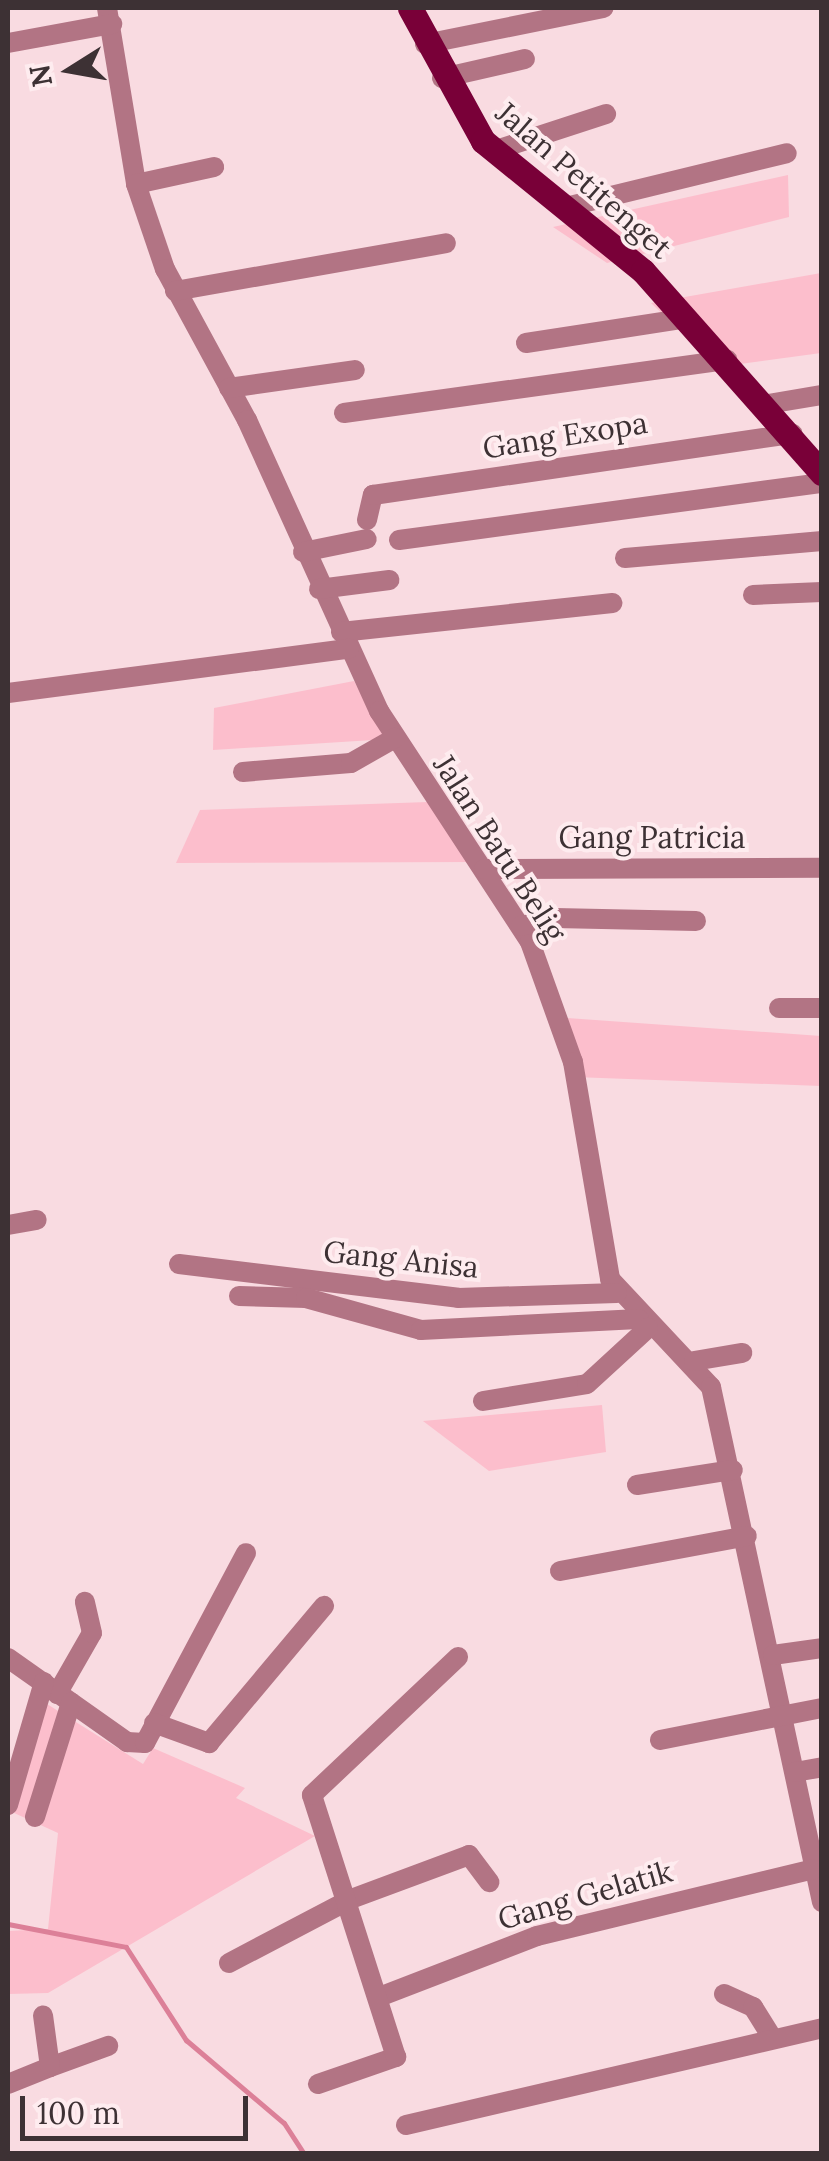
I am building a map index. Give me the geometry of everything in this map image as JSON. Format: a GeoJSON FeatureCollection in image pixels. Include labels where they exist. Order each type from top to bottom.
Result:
{"type":"FeatureCollection","features":[{"type":"Feature","properties":{"kind":"main road","name":"Jalan Petitenget"},"geometry":{"type":"LineString","coordinates":[[410,8],[442,78],[493,151],[570,206],[687,318],[768,404],[820,471]]}},
{"type":"Feature","properties":{"kind":"street"},"geometry":{"type":"LineString","coordinates":[[425,44],[603,8]]}},
{"type":"Feature","properties":{"kind":"street"},"geometry":{"type":"LineString","coordinates":[[8,43],[110,16]]}},
{"type":"Feature","properties":{"kind":"street","name":"Jalan Batu Belig"},"geometry":{"type":"LineString","coordinates":[[110,16],[136,184],[175,292],[229,388],[319,589],[394,738],[520,926],[573,1062],[591,1204],[617,1293],[643,1324],[694,1361],[711,1387],[773,1655],[795,1772],[813,1825],[818,1884]]}},
{"type":"Feature","properties":{"kind":"street"},"geometry":{"type":"LineString","coordinates":[[442,78],[525,59]]}},
{"type":"Feature","properties":{"kind":"street"},"geometry":{"type":"LineString","coordinates":[[493,151],[606,114]]}},
{"type":"Feature","properties":{"kind":"street"},"geometry":{"type":"LineString","coordinates":[[570,206],[787,153]]}},
{"type":"Feature","properties":{"kind":"street"},"geometry":{"type":"LineString","coordinates":[[136,184],[214,167]]}},
{"type":"Feature","properties":{"kind":"street"},"geometry":{"type":"LineString","coordinates":[[175,292],[446,243]]}},
{"type":"Feature","properties":{"kind":"street"},"geometry":{"type":"LineString","coordinates":[[526,343],[687,318]]}},
{"type":"Feature","properties":{"kind":"street"},"geometry":{"type":"LineString","coordinates":[[344,414],[727,360]]}},
{"type":"Feature","properties":{"kind":"street"},"geometry":{"type":"LineString","coordinates":[[229,388],[355,370]]}},
{"type":"Feature","properties":{"kind":"street"},"geometry":{"type":"LineString","coordinates":[[768,404],[822,394]]}},
{"type":"Feature","properties":{"kind":"street","name":"Gang Exopa"},"geometry":{"type":"LineString","coordinates":[[304,552],[367,529],[373,495],[794,434]]}},
{"type":"Feature","properties":{"kind":"street"},"geometry":{"type":"LineString","coordinates":[[399,540],[820,471]]}},
{"type":"Feature","properties":{"kind":"street"},"geometry":{"type":"LineString","coordinates":[[625,558],[822,541]]}},
{"type":"Feature","properties":{"kind":"street"},"geometry":{"type":"LineString","coordinates":[[319,589],[390,580]]}},
{"type":"Feature","properties":{"kind":"street"},"geometry":{"type":"LineString","coordinates":[[753,595],[822,592]]}},
{"type":"Feature","properties":{"kind":"street"},"geometry":{"type":"LineString","coordinates":[[8,693],[612,603]]}},
{"type":"Feature","properties":{"kind":"street"},"geometry":{"type":"LineString","coordinates":[[243,772],[351,763],[394,738]]}},
{"type":"Feature","properties":{"kind":"street","name":"Gang Patricia"},"geometry":{"type":"LineString","coordinates":[[484,870],[822,868]]}},
{"type":"Feature","properties":{"kind":"street"},"geometry":{"type":"LineString","coordinates":[[520,926],[554,918],[696,922]]}},
{"type":"Feature","properties":{"kind":"street"},"geometry":{"type":"LineString","coordinates":[[778,1008],[822,1008]]}},
{"type":"Feature","properties":{"kind":"street"},"geometry":{"type":"LineString","coordinates":[[8,1225],[37,1220]]}},
{"type":"Feature","properties":{"kind":"street","name":"Gang Anisa"},"geometry":{"type":"LineString","coordinates":[[179,1264],[458,1298],[617,1293]]}},
{"type":"Feature","properties":{"kind":"street"},"geometry":{"type":"LineString","coordinates":[[238,1296],[306,1298],[421,1330],[643,1324]]}},
{"type":"Feature","properties":{"kind":"street"},"geometry":{"type":"LineString","coordinates":[[482,1401],[588,1384],[643,1324]]}},
{"type":"Feature","properties":{"kind":"street"},"geometry":{"type":"LineString","coordinates":[[694,1361],[742,1354]]}},
{"type":"Feature","properties":{"kind":"street"},"geometry":{"type":"LineString","coordinates":[[637,1485],[732,1470]]}},
{"type":"Feature","properties":{"kind":"street"},"geometry":{"type":"LineString","coordinates":[[560,1572],[746,1536]]}},
{"type":"Feature","properties":{"kind":"street"},"geometry":{"type":"LineString","coordinates":[[8,1658],[133,1745],[144,1744],[246,1553]]}},
{"type":"Feature","properties":{"kind":"street"},"geometry":{"type":"LineString","coordinates":[[8,1801],[58,1693],[92,1634],[85,1602]]}},
{"type":"Feature","properties":{"kind":"street"},"geometry":{"type":"LineString","coordinates":[[154,1723],[208,1743],[324,1606]]}},
{"type":"Feature","properties":{"kind":"street"},"geometry":{"type":"LineString","coordinates":[[773,1655],[822,1648]]}},
{"type":"Feature","properties":{"kind":"street"},"geometry":{"type":"LineString","coordinates":[[318,2084],[396,2060],[351,1899],[312,1812],[315,1787],[458,1657]]}},
{"type":"Feature","properties":{"kind":"street"},"geometry":{"type":"LineString","coordinates":[[34,1816],[58,1693]]}},
{"type":"Feature","properties":{"kind":"street"},"geometry":{"type":"LineString","coordinates":[[660,1740],[822,1708]]}},
{"type":"Feature","properties":{"kind":"street"},"geometry":{"type":"LineString","coordinates":[[795,1772],[822,1767]]}},
{"type":"Feature","properties":{"kind":"street"},"geometry":{"type":"LineString","coordinates":[[229,1963],[351,1899],[469,1855],[489,1882]]}},
{"type":"Feature","properties":{"kind":"street","name":"Gang Gelatik"},"geometry":{"type":"LineString","coordinates":[[379,1997],[537,1936],[818,1884]]}},
{"type":"Feature","properties":{"kind":"street"},"geometry":{"type":"LineString","coordinates":[[724,1994],[753,2007],[772,2037]]}},
{"type":"Feature","properties":{"kind":"street"},"geometry":{"type":"LineString","coordinates":[[42,2016],[50,2068]]}},
{"type":"Feature","properties":{"kind":"street"},"geometry":{"type":"LineString","coordinates":[[772,2037],[822,2028]]}},
{"type":"Feature","properties":{"kind":"street"},"geometry":{"type":"LineString","coordinates":[[406,2125],[768,2046],[772,2037]]}},
{"type":"Feature","properties":{"kind":"street"},"geometry":{"type":"LineString","coordinates":[[8,2084],[108,2046]]}},
{"type":"Feature","properties":{"kind":"shaded area"},"geometry":{"type":"Polygon","coordinates":[[[788,175],[789,217],[607,263],[553,227],[788,175]]]}},
{"type":"Feature","properties":{"kind":"shaded area"},"geometry":{"type":"Polygon","coordinates":[[[821,273],[821,353],[718,367],[651,303],[821,273]]]}},
{"type":"Feature","properties":{"kind":"shaded area"},"geometry":{"type":"Polygon","coordinates":[[[354,681],[389,739],[213,750],[214,708],[354,681]]]}},
{"type":"Feature","properties":{"kind":"shaded area"},"geometry":{"type":"Polygon","coordinates":[[[428,802],[475,862],[176,863],[200,810],[428,802]]]}},
{"type":"Feature","properties":{"kind":"shaded area"},"geometry":{"type":"Polygon","coordinates":[[[553,1017],[821,1036],[821,1086],[574,1077],[553,1017]]]}},
{"type":"Feature","properties":{"kind":"shaded area"},"geometry":{"type":"Polygon","coordinates":[[[602,1405],[606,1452],[489,1471],[423,1421],[602,1405]]]}},
{"type":"Feature","properties":{"kind":"shaded area"},"geometry":{"type":"Polygon","coordinates":[[[39,1699],[143,1764],[153,1748],[245,1788],[236,1798],[315,1836],[48,1993],[8,1994],[8,1931],[48,1929],[58,1833],[12,1812],[39,1699]]]}},
{"type":"Feature","properties":{"kind":"waterway"},"geometry":{"type":"LineString","coordinates":[[8,1924],[126,1947],[186,2040],[284,2123],[304,2154]]}}]}
